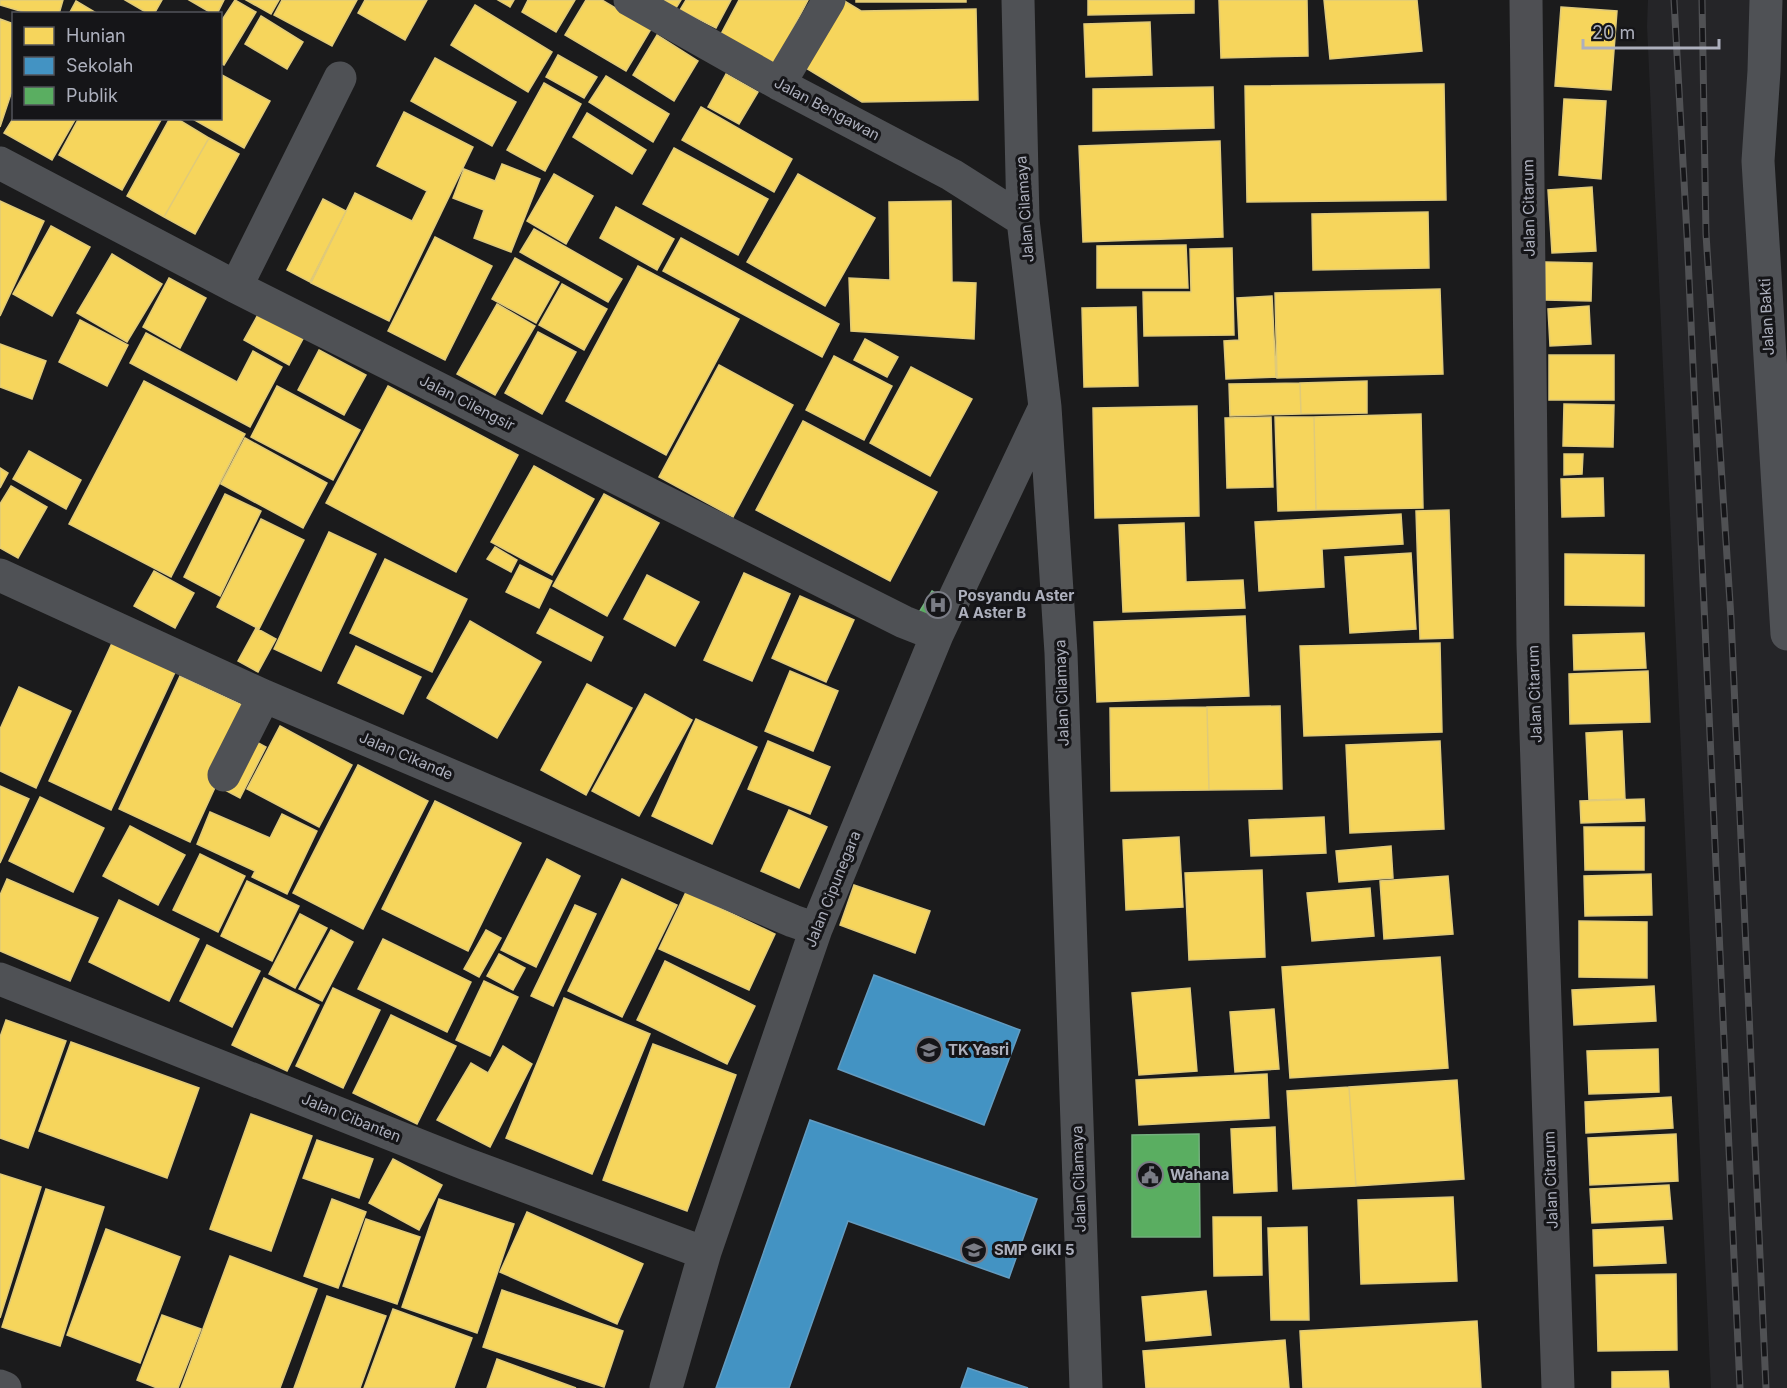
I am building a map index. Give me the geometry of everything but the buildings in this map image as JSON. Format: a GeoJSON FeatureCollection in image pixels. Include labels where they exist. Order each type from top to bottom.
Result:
{"type":"FeatureCollection","features":[{"type":"Feature","properties":{"kind":"street","name":"Jalan Bengawan"},"geometry":{"type":"LineString","coordinates":[[630,0],[779,84],[952,175],[1023,220]]}},
{"type":"Feature","properties":{"kind":"street"},"geometry":{"type":"LineString","coordinates":[[779,84],[829,0]]}},
{"type":"Feature","properties":{"kind":"street","name":"Jalan Cilamaya"},"geometry":{"type":"LineString","coordinates":[[1018,0],[1023,220],[1045,407],[1061,653],[1086,1388]]}},
{"type":"Feature","properties":{"kind":"street","name":"Jalan Citarum"},"geometry":{"type":"LineString","coordinates":[[1526,0],[1533,645],[1557,1388]]}},
{"type":"Feature","properties":{"kind":"street","name":"Jalan Bakti"},"geometry":{"type":"LineString","coordinates":[[1766,0],[1758,161],[1787,634]]}},
{"type":"Feature","properties":{"kind":"street"},"geometry":{"type":"LineString","coordinates":[[236,287],[340,78]]}},
{"type":"Feature","properties":{"kind":"street","name":"Jalan Cilengsir"},"geometry":{"type":"LineString","coordinates":[[0,163],[236,287],[894,616],[938,635]]}},
{"type":"Feature","properties":{"kind":"street","name":"Jalan Cipunegara"},"geometry":{"type":"LineString","coordinates":[[666,1388],[705,1252],[816,929],[938,635],[1045,407]]}},
{"type":"Feature","properties":{"kind":"street","name":"Jalan Cikande"},"geometry":{"type":"LineString","coordinates":[[0,575],[264,696],[816,929]]}},
{"type":"Feature","properties":{"kind":"street"},"geometry":{"type":"LineString","coordinates":[[224,775],[264,696]]}},
{"type":"Feature","properties":{"kind":"street","name":"Jalan Cibanten"},"geometry":{"type":"LineString","coordinates":[[0,979],[466,1164],[705,1252]]}},
{"type":"Feature","properties":{"kind":"street"},"geometry":{"type":"LineString","coordinates":[[0,1386],[4,1388]]}},
{"type":"Feature","properties":{"kind":"shaded area"},"geometry":{"type":"Polygon","coordinates":[[[1648,0],[1780,0],[1773,162],[1787,447],[1787,1388],[1711,1388],[1647,26],[1648,0]]]}},
{"type":"Feature","properties":{"kind":"railway"},"geometry":{"type":"LineString","coordinates":[[1674,0],[1687,235],[1740,1388]]}},
{"type":"Feature","properties":{"kind":"railway"},"geometry":{"type":"LineString","coordinates":[[1702,0],[1706,234],[1731,618],[1766,1388]]}},
{"type":"Feature","properties":{"kind":"place","name":"Posyandu Aster A Aster B"},"geometry":{"type":"Point","coordinates":[938,605]}},
{"type":"Feature","properties":{"kind":"place","name":"TK Yasri"},"geometry":{"type":"Point","coordinates":[929,1050]}},
{"type":"Feature","properties":{"kind":"place","name":"Wahana"},"geometry":{"type":"Point","coordinates":[1150,1175]}},
{"type":"Feature","properties":{"kind":"place","name":"SMP GIKI 5"},"geometry":{"type":"Point","coordinates":[974,1250]}}]}
